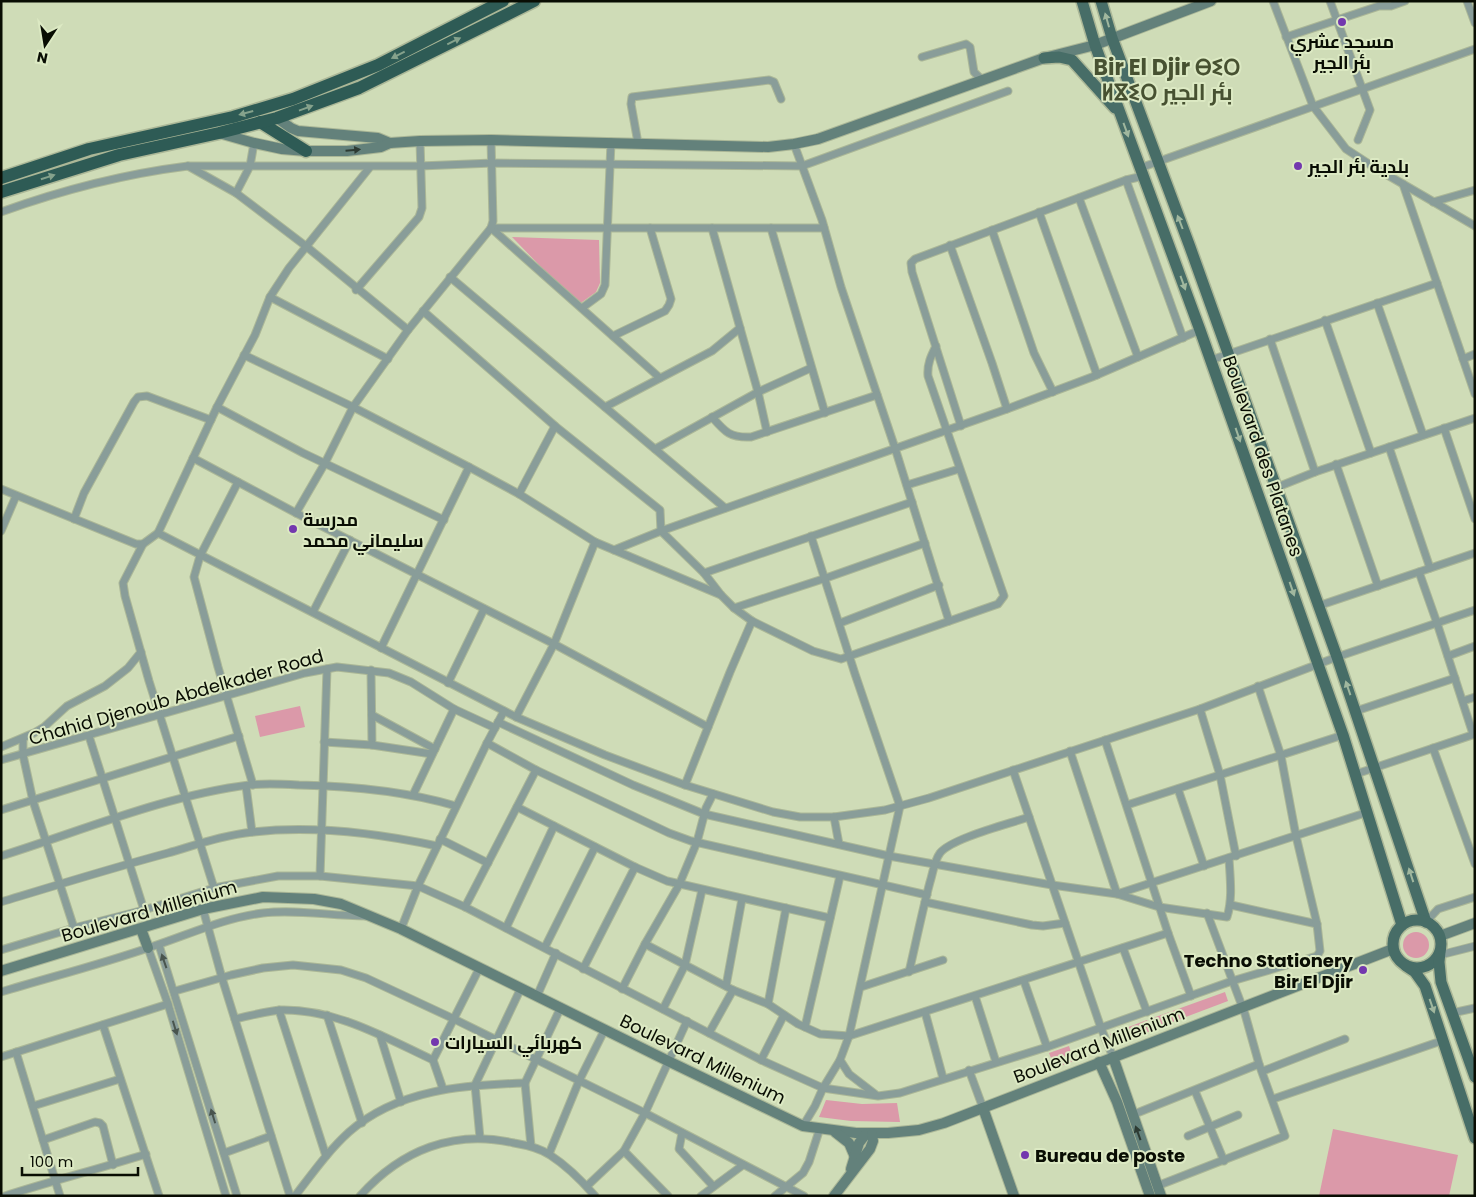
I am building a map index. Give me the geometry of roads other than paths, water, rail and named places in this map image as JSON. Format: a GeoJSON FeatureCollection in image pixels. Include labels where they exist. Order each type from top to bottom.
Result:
{"type":"FeatureCollection","features":[{"type":"Feature","properties":{"kind":"highway"},"geometry":{"type":"LineString","coordinates":[[1,178],[89,150],[233,116],[293,99],[378,66],[504,1]]}},
{"type":"Feature","properties":{"kind":"highway"},"geometry":{"type":"LineString","coordinates":[[1,192],[119,154],[219,133],[277,118],[366,84],[534,1]]}},
{"type":"Feature","properties":{"kind":"highway"},"geometry":{"type":"LineString","coordinates":[[260,122],[292,140],[306,151]]}},
{"type":"Feature","properties":{"kind":"main road","name":"Boulevard des Platanes"},"geometry":{"type":"LineString","coordinates":[[1082,1],[1095,45],[1211,360],[1343,735],[1402,925]]}},
{"type":"Feature","properties":{"kind":"main road","name":"Boulevard des Platanes"},"geometry":{"type":"LineString","coordinates":[[1102,1],[1112,38],[1356,711],[1426,922]]}},
{"type":"Feature","properties":{"kind":"main road"},"geometry":{"type":"LineString","coordinates":[[219,133],[282,149],[306,151],[347,151],[381,147],[390,143],[420,141],[611,142],[768,147],[794,144],[818,139],[1044,58],[1095,45],[1211,1]]}},
{"type":"Feature","properties":{"kind":"main road"},"geometry":{"type":"LineString","coordinates":[[1044,58],[1059,57],[1072,60],[1120,112]]}},
{"type":"Feature","properties":{"kind":"main road"},"geometry":{"type":"LineString","coordinates":[[277,118],[298,131],[378,138],[390,143]]}},
{"type":"Feature","properties":{"kind":"main road","name":"Boulevard Millenium"},"geometry":{"type":"LineString","coordinates":[[1,971],[203,909],[263,897],[288,897],[341,904],[401,928],[803,1126],[869,1134],[888,1134],[927,1128],[944,1123],[1393,949]]}},
{"type":"Feature","properties":{"kind":"main road"},"geometry":{"type":"LineString","coordinates":[[1475,1077],[1471,1055],[1452,1013],[1441,982],[1439,972],[1440,936],[1437,930],[1426,922],[1418,920],[1409,921],[1402,925],[1394,936],[1393,949],[1396,956],[1415,972],[1425,986],[1475,1138]]}},
{"type":"Feature","properties":{"kind":"main road"},"geometry":{"type":"LineString","coordinates":[[1440,936],[1475,923]]}},
{"type":"Feature","properties":{"kind":"main road"},"geometry":{"type":"LineString","coordinates":[[141,929],[148,948]]}},
{"type":"Feature","properties":{"kind":"main road"},"geometry":{"type":"LineString","coordinates":[[1406,966],[1420,968],[1427,966],[1440,953]]}},
{"type":"Feature","properties":{"kind":"main road"},"geometry":{"type":"LineString","coordinates":[[1113,1057],[1159,1191]]}},
{"type":"Feature","properties":{"kind":"main road"},"geometry":{"type":"LineString","coordinates":[[1099,1062],[1117,1102],[1150,1196]]}},
{"type":"Feature","properties":{"kind":"main road"},"geometry":{"type":"LineString","coordinates":[[983,1108],[1014,1196]]}},
{"type":"Feature","properties":{"kind":"main road"},"geometry":{"type":"LineString","coordinates":[[832,1130],[839,1133],[849,1143],[858,1158]]}},
{"type":"Feature","properties":{"kind":"main road"},"geometry":{"type":"LineString","coordinates":[[836,1195],[850,1175],[858,1158],[872,1145],[869,1134]]}},
{"type":"Feature","properties":{"kind":"main road"},"geometry":{"type":"LineString","coordinates":[[858,1158],[888,1134]]}},
{"type":"Feature","properties":{"kind":"street"},"geometry":{"type":"LineString","coordinates":[[1273,1],[1313,106],[1346,149],[1475,226]]}},
{"type":"Feature","properties":{"kind":"street"},"geometry":{"type":"LineString","coordinates":[[1330,1],[1370,110],[1358,140]]}},
{"type":"Feature","properties":{"kind":"street"},"geometry":{"type":"LineString","coordinates":[[1286,37],[1379,6],[1390,6],[1405,1]]}},
{"type":"Feature","properties":{"kind":"street"},"geometry":{"type":"LineString","coordinates":[[1467,1],[1475,23]]}},
{"type":"Feature","properties":{"kind":"street"},"geometry":{"type":"LineString","coordinates":[[922,58],[966,44],[970,47],[974,72],[982,80]]}},
{"type":"Feature","properties":{"kind":"street"},"geometry":{"type":"LineString","coordinates":[[961,426],[912,272],[911,263],[915,259],[1126,180],[1158,162],[1475,49]]}},
{"type":"Feature","properties":{"kind":"street"},"geometry":{"type":"LineString","coordinates":[[638,143],[631,104],[632,97],[769,80],[774,82],[781,99]]}},
{"type":"Feature","properties":{"kind":"street"},"geometry":{"type":"LineString","coordinates":[[1,212],[96,182],[161,169],[188,166],[370,167],[492,163],[802,166],[1008,91]]}},
{"type":"Feature","properties":{"kind":"street"},"geometry":{"type":"LineString","coordinates":[[296,513],[325,463],[353,407],[423,310],[492,228],[491,140]]}},
{"type":"Feature","properties":{"kind":"street"},"geometry":{"type":"LineString","coordinates":[[356,290],[419,217],[422,208],[420,141]]}},
{"type":"Feature","properties":{"kind":"street"},"geometry":{"type":"LineString","coordinates":[[582,308],[601,294],[605,285],[611,142]]}},
{"type":"Feature","properties":{"kind":"street"},"geometry":{"type":"LineString","coordinates":[[236,193],[250,166],[254,143]]}},
{"type":"Feature","properties":{"kind":"street"},"geometry":{"type":"LineString","coordinates":[[794,144],[824,228],[841,287],[907,485],[949,621]]}},
{"type":"Feature","properties":{"kind":"street"},"geometry":{"type":"LineString","coordinates":[[188,166],[236,193],[307,247],[356,290],[408,330]]}},
{"type":"Feature","properties":{"kind":"street"},"geometry":{"type":"LineString","coordinates":[[214,888],[132,623],[123,583],[143,544],[158,533],[217,407],[255,335],[270,297],[289,268],[370,167]]}},
{"type":"Feature","properties":{"kind":"street"},"geometry":{"type":"LineString","coordinates":[[1126,180],[1183,338]]}},
{"type":"Feature","properties":{"kind":"street"},"geometry":{"type":"LineString","coordinates":[[1403,184],[1475,394]]}},
{"type":"Feature","properties":{"kind":"street"},"geometry":{"type":"LineString","coordinates":[[1433,202],[1475,190]]}},
{"type":"Feature","properties":{"kind":"street"},"geometry":{"type":"LineString","coordinates":[[1080,198],[1138,357]]}},
{"type":"Feature","properties":{"kind":"street"},"geometry":{"type":"LineString","coordinates":[[1039,212],[1097,375]]}},
{"type":"Feature","properties":{"kind":"street"},"geometry":{"type":"LineString","coordinates":[[492,228],[824,228]]}},
{"type":"Feature","properties":{"kind":"street"},"geometry":{"type":"LineString","coordinates":[[492,228],[660,378]]}},
{"type":"Feature","properties":{"kind":"street"},"geometry":{"type":"LineString","coordinates":[[613,336],[665,311],[670,305],[671,299],[650,228]]}},
{"type":"Feature","properties":{"kind":"street"},"geometry":{"type":"LineString","coordinates":[[712,228],[758,392],[767,432]]}},
{"type":"Feature","properties":{"kind":"street"},"geometry":{"type":"LineString","coordinates":[[771,228],[825,413]]}},
{"type":"Feature","properties":{"kind":"street"},"geometry":{"type":"LineString","coordinates":[[992,230],[1034,353],[1053,392]]}},
{"type":"Feature","properties":{"kind":"street"},"geometry":{"type":"LineString","coordinates":[[950,245],[992,363],[1006,410]]}},
{"type":"Feature","properties":{"kind":"street"},"geometry":{"type":"LineString","coordinates":[[450,277],[725,508]]}},
{"type":"Feature","properties":{"kind":"street"},"geometry":{"type":"LineString","coordinates":[[1211,360],[1437,283]]}},
{"type":"Feature","properties":{"kind":"street"},"geometry":{"type":"LineString","coordinates":[[270,297],[388,358]]}},
{"type":"Feature","properties":{"kind":"street"},"geometry":{"type":"LineString","coordinates":[[1377,303],[1423,435]]}},
{"type":"Feature","properties":{"kind":"street"},"geometry":{"type":"LineString","coordinates":[[423,310],[556,426],[660,510],[661,531],[704,573],[734,608],[752,621],[813,652],[841,659],[998,604],[1004,596],[928,376],[930,357],[936,346]]}},
{"type":"Feature","properties":{"kind":"street"},"geometry":{"type":"LineString","coordinates":[[1325,320],[1370,453]]}},
{"type":"Feature","properties":{"kind":"street"},"geometry":{"type":"LineString","coordinates":[[605,407],[712,351],[740,328]]}},
{"type":"Feature","properties":{"kind":"street"},"geometry":{"type":"LineString","coordinates":[[614,550],[725,508],[1006,410],[1097,375],[1200,330]]}},
{"type":"Feature","properties":{"kind":"street"},"geometry":{"type":"LineString","coordinates":[[1270,339],[1315,472]]}},
{"type":"Feature","properties":{"kind":"street"},"geometry":{"type":"LineString","coordinates":[[244,354],[353,407],[469,467],[519,494],[595,542],[721,595]]}},
{"type":"Feature","properties":{"kind":"street"},"geometry":{"type":"LineString","coordinates":[[1463,358],[1475,354]]}},
{"type":"Feature","properties":{"kind":"street"},"geometry":{"type":"LineString","coordinates":[[655,449],[758,392],[811,368]]}},
{"type":"Feature","properties":{"kind":"street"},"geometry":{"type":"LineString","coordinates":[[712,417],[730,435],[740,438],[751,437],[877,395]]}},
{"type":"Feature","properties":{"kind":"street"},"geometry":{"type":"LineString","coordinates":[[74,519],[84,493],[138,397],[146,396],[211,420]]}},
{"type":"Feature","properties":{"kind":"street"},"geometry":{"type":"LineString","coordinates":[[217,407],[303,453],[444,520]]}},
{"type":"Feature","properties":{"kind":"street"},"geometry":{"type":"LineString","coordinates":[[1275,488],[1336,464],[1475,418]]}},
{"type":"Feature","properties":{"kind":"street"},"geometry":{"type":"LineString","coordinates":[[519,494],[556,426]]}},
{"type":"Feature","properties":{"kind":"street"},"geometry":{"type":"LineString","coordinates":[[1444,428],[1475,519]]}},
{"type":"Feature","properties":{"kind":"street"},"geometry":{"type":"LineString","coordinates":[[1389,447],[1430,568]]}},
{"type":"Feature","properties":{"kind":"street"},"geometry":{"type":"LineString","coordinates":[[193,458],[296,513],[554,644],[708,727]]}},
{"type":"Feature","properties":{"kind":"street"},"geometry":{"type":"LineString","coordinates":[[1336,464],[1378,586]]}},
{"type":"Feature","properties":{"kind":"street"},"geometry":{"type":"LineString","coordinates":[[381,648],[469,467]]}},
{"type":"Feature","properties":{"kind":"street"},"geometry":{"type":"LineString","coordinates":[[907,485],[959,469]]}},
{"type":"Feature","properties":{"kind":"street"},"geometry":{"type":"LineString","coordinates":[[238,482],[200,556],[194,573],[226,696],[239,736],[250,785],[252,832]]}},
{"type":"Feature","properties":{"kind":"street"},"geometry":{"type":"LineString","coordinates":[[1,489],[136,544],[143,544]]}},
{"type":"Feature","properties":{"kind":"street"},"geometry":{"type":"LineString","coordinates":[[1,531],[16,496]]}},
{"type":"Feature","properties":{"kind":"street"},"geometry":{"type":"LineString","coordinates":[[704,573],[912,502]]}},
{"type":"Feature","properties":{"kind":"street"},"geometry":{"type":"LineString","coordinates":[[158,533],[516,717],[605,755],[685,785],[773,812],[800,817],[834,817],[900,806],[1200,709],[1337,657],[1475,610]]}},
{"type":"Feature","properties":{"kind":"street"},"geometry":{"type":"LineString","coordinates":[[803,1126],[840,1060],[849,1036],[900,806],[812,536]]}},
{"type":"Feature","properties":{"kind":"street"},"geometry":{"type":"LineString","coordinates":[[313,612],[350,540]]}},
{"type":"Feature","properties":{"kind":"street"},"geometry":{"type":"LineString","coordinates":[[516,717],[554,644],[595,542]]}},
{"type":"Feature","properties":{"kind":"street"},"geometry":{"type":"LineString","coordinates":[[734,608],[925,543]]}},
{"type":"Feature","properties":{"kind":"street"},"geometry":{"type":"LineString","coordinates":[[1318,606],[1475,553]]}},
{"type":"Feature","properties":{"kind":"street"},"geometry":{"type":"LineString","coordinates":[[1356,774],[1474,734],[1438,623],[1418,572]]}},
{"type":"Feature","properties":{"kind":"street"},"geometry":{"type":"LineString","coordinates":[[840,623],[939,585]]}},
{"type":"Feature","properties":{"kind":"street"},"geometry":{"type":"LineString","coordinates":[[448,683],[484,609]]}},
{"type":"Feature","properties":{"kind":"street"},"geometry":{"type":"LineString","coordinates":[[685,785],[743,639],[752,621]]}},
{"type":"Feature","properties":{"kind":"street"},"geometry":{"type":"LineString","coordinates":[[1448,656],[1475,646]]}},
{"type":"Feature","properties":{"kind":"street"},"geometry":{"type":"LineString","coordinates":[[1,747],[23,739],[44,727],[67,706],[106,686],[121,675],[141,652]]}},
{"type":"Feature","properties":{"kind":"street","name":"Chahid Djenoub Abdelkader Road"},"geometry":{"type":"LineString","coordinates":[[1,760],[305,673],[337,668],[372,670],[389,673],[411,682],[454,709],[496,725],[633,786],[704,814],[890,856],[1052,885],[1117,894],[1160,907],[1227,917],[1231,905]]}},
{"type":"Feature","properties":{"kind":"street"},"geometry":{"type":"LineString","coordinates":[[320,876],[327,669]]}},
{"type":"Feature","properties":{"kind":"street"},"geometry":{"type":"LineString","coordinates":[[372,670],[372,745]]}},
{"type":"Feature","properties":{"kind":"street"},"geometry":{"type":"LineString","coordinates":[[1356,711],[1455,678]]}},
{"type":"Feature","properties":{"kind":"street"},"geometry":{"type":"LineString","coordinates":[[1,950],[74,928],[144,910],[214,888],[278,876],[320,876],[418,886],[465,907],[762,1060],[823,1088],[878,1096],[912,1090],[969,1070],[1047,1047],[1232,981],[1317,956],[1320,951],[1316,924],[1296,836],[1282,756],[1258,686]]}},
{"type":"Feature","properties":{"kind":"street"},"geometry":{"type":"LineString","coordinates":[[1463,701],[1475,697]]}},
{"type":"Feature","properties":{"kind":"street"},"geometry":{"type":"LineString","coordinates":[[413,795],[454,709]]}},
{"type":"Feature","properties":{"kind":"street"},"geometry":{"type":"LineString","coordinates":[[1200,709],[1220,776],[1232,857],[1231,905],[1316,924]]}},
{"type":"Feature","properties":{"kind":"street"},"geometry":{"type":"LineString","coordinates":[[401,928],[418,886],[504,711]]}},
{"type":"Feature","properties":{"kind":"street"},"geometry":{"type":"LineString","coordinates":[[372,715],[434,751]]}},
{"type":"Feature","properties":{"kind":"street"},"geometry":{"type":"LineString","coordinates":[[1127,805],[1343,735]]}},
{"type":"Feature","properties":{"kind":"street"},"geometry":{"type":"LineString","coordinates":[[89,736],[144,910]]}},
{"type":"Feature","properties":{"kind":"street"},"geometry":{"type":"LineString","coordinates":[[1,810],[239,736]]}},
{"type":"Feature","properties":{"kind":"street"},"geometry":{"type":"LineString","coordinates":[[23,739],[23,755],[33,801],[74,928]]}},
{"type":"Feature","properties":{"kind":"street"},"geometry":{"type":"LineString","coordinates":[[1105,740],[1168,933],[1191,996]]}},
{"type":"Feature","properties":{"kind":"street"},"geometry":{"type":"LineString","coordinates":[[324,742],[434,751]]}},
{"type":"Feature","properties":{"kind":"street"},"geometry":{"type":"LineString","coordinates":[[487,744],[536,770],[669,834],[883,886],[1032,925],[1043,926],[1065,923]]}},
{"type":"Feature","properties":{"kind":"street"},"geometry":{"type":"LineString","coordinates":[[1434,748],[1475,864]]}},
{"type":"Feature","properties":{"kind":"street"},"geometry":{"type":"LineString","coordinates":[[1070,751],[1117,894],[1368,812]]}},
{"type":"Feature","properties":{"kind":"street"},"geometry":{"type":"LineString","coordinates":[[465,907],[536,770]]}},
{"type":"Feature","properties":{"kind":"street"},"geometry":{"type":"LineString","coordinates":[[1013,770],[1101,1028],[1113,1057]]}},
{"type":"Feature","properties":{"kind":"street"},"geometry":{"type":"LineString","coordinates":[[1,856],[186,797],[250,785],[323,785],[394,792],[456,806]]}},
{"type":"Feature","properties":{"kind":"street"},"geometry":{"type":"LineString","coordinates":[[1178,789],[1204,866]]}},
{"type":"Feature","properties":{"kind":"street"},"geometry":{"type":"LineString","coordinates":[[622,989],[679,885],[697,842],[704,814],[713,794]]}},
{"type":"Feature","properties":{"kind":"street"},"geometry":{"type":"LineString","coordinates":[[517,807],[635,867],[679,885],[830,918]]}},
{"type":"Feature","properties":{"kind":"street"},"geometry":{"type":"LineString","coordinates":[[834,817],[839,844]]}},
{"type":"Feature","properties":{"kind":"street"},"geometry":{"type":"LineString","coordinates":[[909,972],[926,898],[935,864],[940,853],[961,840],[1029,817]]}},
{"type":"Feature","properties":{"kind":"street"},"geometry":{"type":"LineString","coordinates":[[506,928],[554,826]]}},
{"type":"Feature","properties":{"kind":"street"},"geometry":{"type":"LineString","coordinates":[[1,902],[130,863],[252,832],[322,830],[439,842],[488,863]]}},
{"type":"Feature","properties":{"kind":"street"},"geometry":{"type":"LineString","coordinates":[[545,947],[595,847]]}},
{"type":"Feature","properties":{"kind":"street"},"geometry":{"type":"LineString","coordinates":[[583,968],[635,867]]}},
{"type":"Feature","properties":{"kind":"street"},"geometry":{"type":"LineString","coordinates":[[805,1027],[840,876]]}},
{"type":"Feature","properties":{"kind":"street"},"geometry":{"type":"LineString","coordinates":[[662,1009],[685,965],[702,890]]}},
{"type":"Feature","properties":{"kind":"street"},"geometry":{"type":"LineString","coordinates":[[1426,922],[1438,909],[1475,897]]}},
{"type":"Feature","properties":{"kind":"street"},"geometry":{"type":"LineString","coordinates":[[709,1033],[729,988],[742,899]]}},
{"type":"Feature","properties":{"kind":"street"},"geometry":{"type":"LineString","coordinates":[[768,1004],[786,908]]}},
{"type":"Feature","properties":{"kind":"street"},"geometry":{"type":"LineString","coordinates":[[203,909],[222,978],[290,1196]]}},
{"type":"Feature","properties":{"kind":"street"},"geometry":{"type":"LineString","coordinates":[[1,992],[159,945],[208,926],[242,916],[290,912],[373,916]]}},
{"type":"Feature","properties":{"kind":"street"},"geometry":{"type":"LineString","coordinates":[[1159,1191],[1285,1136],[1242,1007],[1206,913]]}},
{"type":"Feature","properties":{"kind":"street"},"geometry":{"type":"LineString","coordinates":[[645,944],[729,988],[768,1004],[784,1015],[820,1034],[849,1036],[1168,933]]}},
{"type":"Feature","properties":{"kind":"street"},"geometry":{"type":"LineString","coordinates":[[159,945],[175,991],[237,1196]]}},
{"type":"Feature","properties":{"kind":"street"},"geometry":{"type":"LineString","coordinates":[[1440,953],[1475,946]]}},
{"type":"Feature","properties":{"kind":"street"},"geometry":{"type":"LineString","coordinates":[[148,948],[168,1004],[226,1196]]}},
{"type":"Feature","properties":{"kind":"street"},"geometry":{"type":"LineString","coordinates":[[1124,948],[1147,1012]]}},
{"type":"Feature","properties":{"kind":"street"},"geometry":{"type":"LineString","coordinates":[[537,996],[556,953]]}},
{"type":"Feature","properties":{"kind":"street"},"geometry":{"type":"LineString","coordinates":[[861,987],[943,960]]}},
{"type":"Feature","properties":{"kind":"street"},"geometry":{"type":"LineString","coordinates":[[175,991],[263,968],[292,965],[341,970],[366,978],[537,1060],[804,1196]]}},
{"type":"Feature","properties":{"kind":"street"},"geometry":{"type":"LineString","coordinates":[[433,1060],[480,966]]}},
{"type":"Feature","properties":{"kind":"street"},"geometry":{"type":"LineString","coordinates":[[1024,981],[1047,1047]]}},
{"type":"Feature","properties":{"kind":"street"},"geometry":{"type":"LineString","coordinates":[[480,1138],[475,1085],[521,988]]}},
{"type":"Feature","properties":{"kind":"street"},"geometry":{"type":"LineString","coordinates":[[975,996],[996,1062]]}},
{"type":"Feature","properties":{"kind":"street"},"geometry":{"type":"LineString","coordinates":[[1,1057],[168,1004]]}},
{"type":"Feature","properties":{"kind":"street"},"geometry":{"type":"LineString","coordinates":[[531,1146],[525,1083],[561,1007]]}},
{"type":"Feature","properties":{"kind":"street"},"geometry":{"type":"LineString","coordinates":[[1452,1013],[1475,1008]]}},
{"type":"Feature","properties":{"kind":"street"},"geometry":{"type":"LineString","coordinates":[[235,1019],[279,1010],[327,1015],[354,1024],[433,1060],[443,1089]]}},
{"type":"Feature","properties":{"kind":"street"},"geometry":{"type":"LineString","coordinates":[[279,1010],[326,1156]]}},
{"type":"Feature","properties":{"kind":"street"},"geometry":{"type":"LineString","coordinates":[[925,1012],[944,1078]]}},
{"type":"Feature","properties":{"kind":"street"},"geometry":{"type":"LineString","coordinates":[[327,1015],[362,1123]]}},
{"type":"Feature","properties":{"kind":"street"},"geometry":{"type":"LineString","coordinates":[[762,1060],[784,1015]]}},
{"type":"Feature","properties":{"kind":"street"},"geometry":{"type":"LineString","coordinates":[[587,1186],[624,1151],[644,1114],[687,1021]]}},
{"type":"Feature","properties":{"kind":"street"},"geometry":{"type":"LineString","coordinates":[[103,1025],[158,1196]]}},
{"type":"Feature","properties":{"kind":"street"},"geometry":{"type":"LineString","coordinates":[[549,1154],[579,1081],[605,1029]]}},
{"type":"Feature","properties":{"kind":"street"},"geometry":{"type":"LineString","coordinates":[[380,1035],[401,1102]]}},
{"type":"Feature","properties":{"kind":"street"},"geometry":{"type":"LineString","coordinates":[[1132,1115],[1345,1039]]}},
{"type":"Feature","properties":{"kind":"street"},"geometry":{"type":"LineString","coordinates":[[1273,1099],[1444,1040]]}},
{"type":"Feature","properties":{"kind":"street"},"geometry":{"type":"LineString","coordinates":[[16,1052],[60,1196]]}},
{"type":"Feature","properties":{"kind":"street"},"geometry":{"type":"LineString","coordinates":[[840,1060],[853,1078],[878,1096]]}},
{"type":"Feature","properties":{"kind":"street"},"geometry":{"type":"LineString","coordinates":[[969,1070],[983,1108]]}},
{"type":"Feature","properties":{"kind":"street"},"geometry":{"type":"LineString","coordinates":[[33,1106],[120,1079]]}},
{"type":"Feature","properties":{"kind":"street"},"geometry":{"type":"LineString","coordinates":[[295,1196],[326,1156],[350,1131],[401,1102],[443,1089],[475,1085],[525,1083]]}},
{"type":"Feature","properties":{"kind":"street"},"geometry":{"type":"LineString","coordinates":[[1195,1091],[1224,1161]]}},
{"type":"Feature","properties":{"kind":"street"},"geometry":{"type":"LineString","coordinates":[[1188,1136],[1238,1115]]}},
{"type":"Feature","properties":{"kind":"street"},"geometry":{"type":"LineString","coordinates":[[43,1140],[95,1122],[100,1123],[103,1126],[113,1165]]}},
{"type":"Feature","properties":{"kind":"street"},"geometry":{"type":"LineString","coordinates":[[775,1196],[803,1173],[809,1162],[820,1128]]}},
{"type":"Feature","properties":{"kind":"street"},"geometry":{"type":"LineString","coordinates":[[682,1133],[679,1149],[714,1186]]}},
{"type":"Feature","properties":{"kind":"street"},"geometry":{"type":"LineString","coordinates":[[224,1153],[272,1136]]}},
{"type":"Feature","properties":{"kind":"street"},"geometry":{"type":"LineString","coordinates":[[208,1140],[219,1137]]}},
{"type":"Feature","properties":{"kind":"street"},"geometry":{"type":"LineString","coordinates":[[360,1196],[389,1167],[405,1158],[439,1144],[480,1138],[531,1146],[549,1154],[596,1196]]}},
{"type":"Feature","properties":{"kind":"street"},"geometry":{"type":"LineString","coordinates":[[624,1151],[668,1196]]}},
{"type":"Feature","properties":{"kind":"street"},"geometry":{"type":"LineString","coordinates":[[5,1196],[146,1154]]}},
{"type":"Feature","properties":{"kind":"street"},"geometry":{"type":"LineString","coordinates":[[701,1196],[743,1165]]}},
{"type":"Feature","properties":{"kind":"place","name":"مسجد عشري بئر الجير"},"geometry":{"type":"Point","coordinates":[1342,22]}},
{"type":"Feature","properties":{"kind":"place","name":"بلدية بئر الجير"},"geometry":{"type":"Point","coordinates":[1298,166]}},
{"type":"Feature","properties":{"kind":"place","name":"مدرسة سليماني محمد"},"geometry":{"type":"Point","coordinates":[293,529]}},
{"type":"Feature","properties":{"kind":"place","name":"Techno Stationery Bir El Djir"},"geometry":{"type":"Point","coordinates":[1363,970]}},
{"type":"Feature","properties":{"kind":"place","name":"كهربائي السيارات"},"geometry":{"type":"Point","coordinates":[435,1042]}},
{"type":"Feature","properties":{"kind":"place","name":"Bureau de poste"},"geometry":{"type":"Point","coordinates":[1025,1155]}},
{"type":"Feature","properties":{"kind":"district","name":"Bir El Djir ⴱⵉⵔ ⵍⴵⵉⵔ بئر الجير"},"geometry":{"type":"Point","coordinates":[1167,80]}}]}
